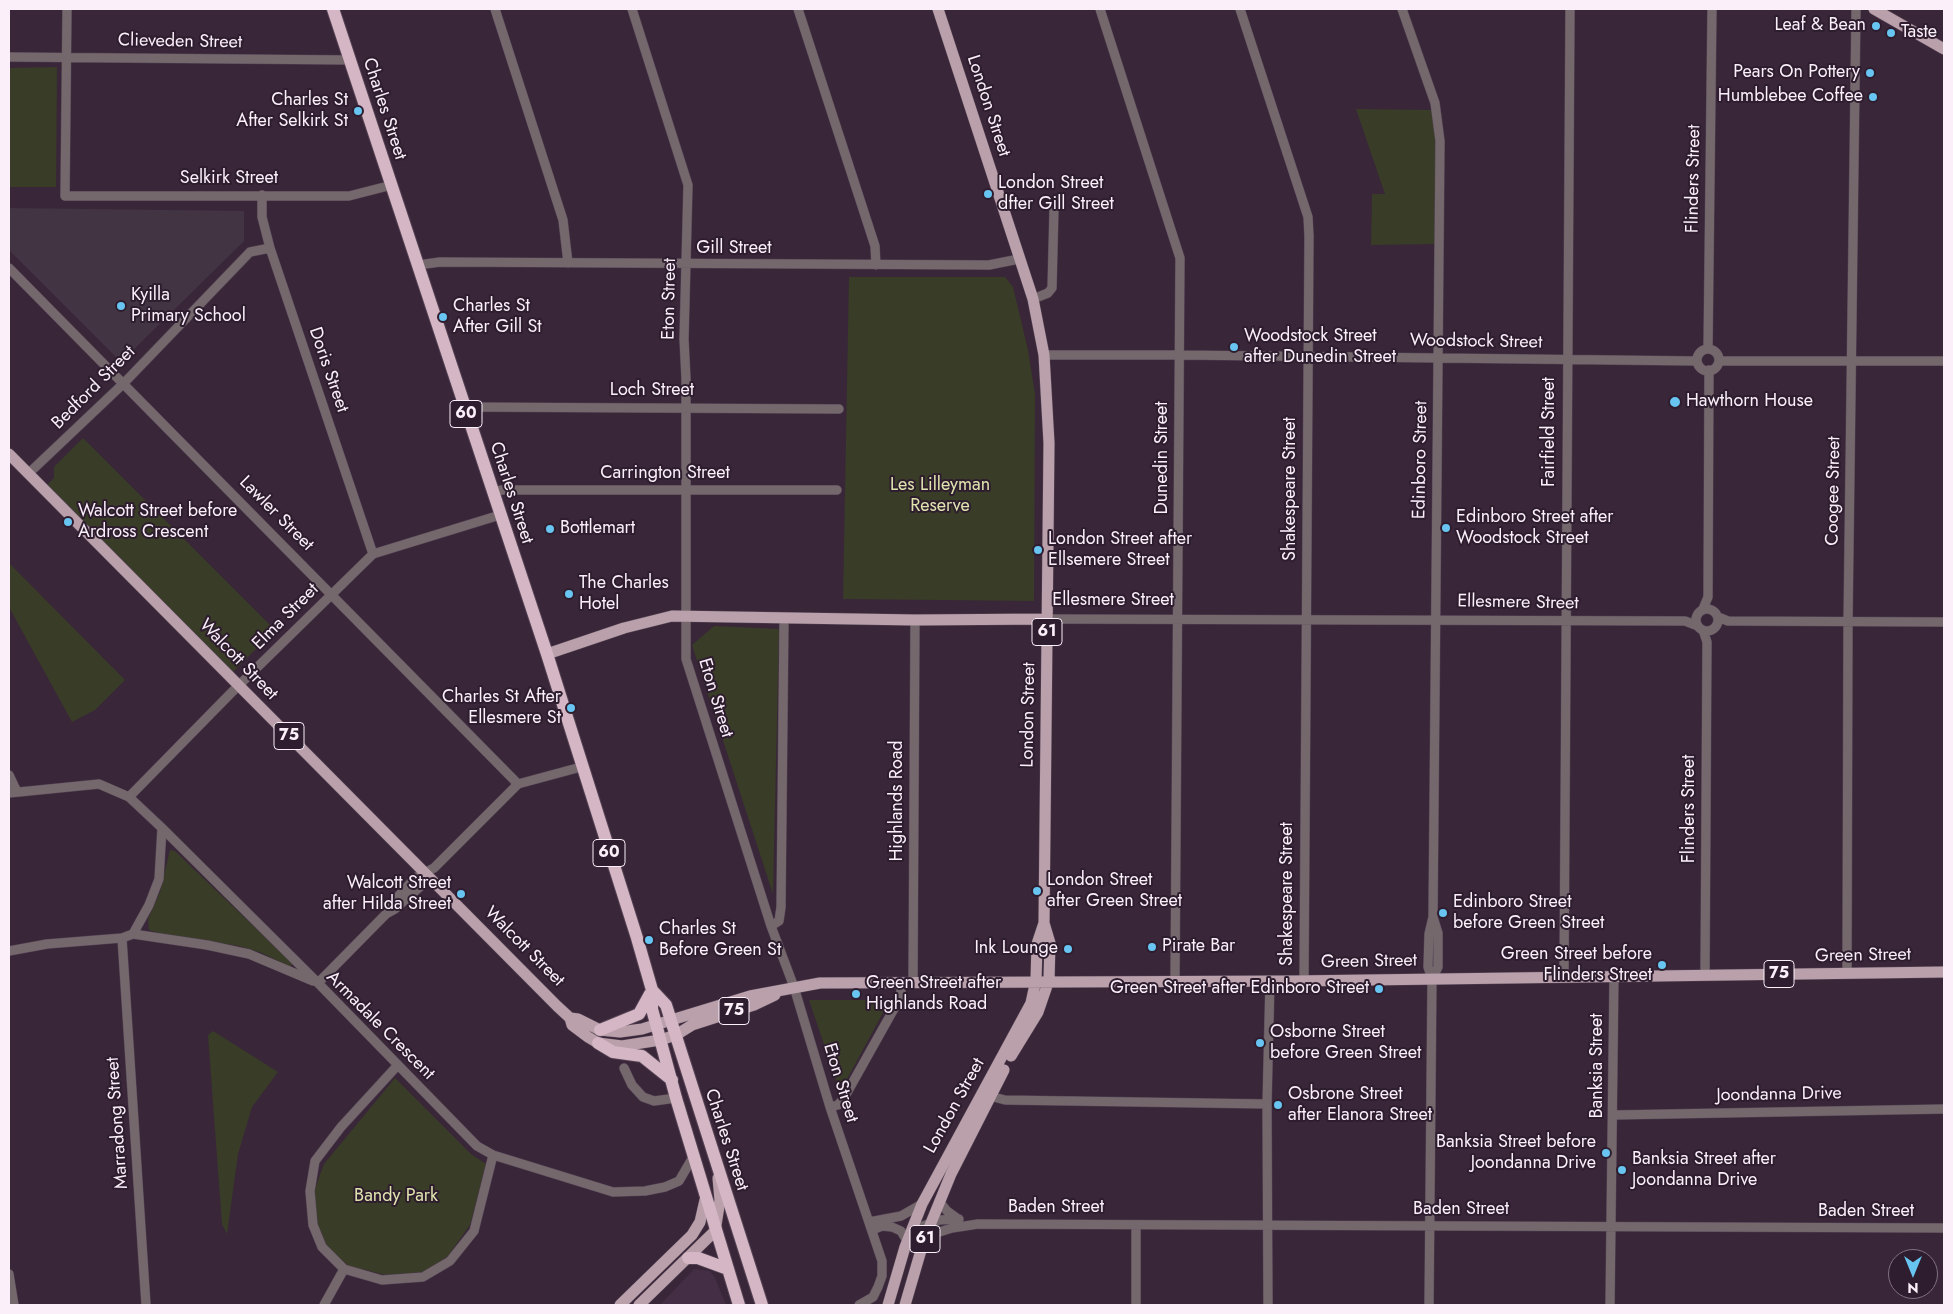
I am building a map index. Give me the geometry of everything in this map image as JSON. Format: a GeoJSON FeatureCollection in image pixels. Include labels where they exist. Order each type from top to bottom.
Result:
{"type":"FeatureCollection","features":[{"type":"Feature","properties":{"kind":"highway","name":"Charles Street"},"geometry":{"type":"LineString","coordinates":[[333,9],[547,654],[652,990],[652,1010],[676,1098],[705,1200],[739,1305]]}},
{"type":"Feature","properties":{"kind":"highway","name":"Charles Street"},"geometry":{"type":"LineString","coordinates":[[652,990],[666,1005],[762,1305]]}},
{"type":"Feature","properties":{"kind":"highway"},"geometry":{"type":"LineString","coordinates":[[652,990],[644,1008],[639,1014],[599,1036],[613,1052],[642,1056],[672,1080]]}},
{"type":"Feature","properties":{"kind":"highway"},"geometry":{"type":"LineString","coordinates":[[688,1258],[698,1258],[728,1269]]}},
{"type":"Feature","properties":{"kind":"main road","name":"London Street"},"geometry":{"type":"LineString","coordinates":[[888,1305],[906,1244],[922,1204],[1038,1012],[1049,980],[1050,943],[1044,923],[1049,443],[1044,356],[1032,299],[938,9]]}},
{"type":"Feature","properties":{"kind":"main road"},"geometry":{"type":"LineString","coordinates":[[1874,9],[1944,49]]}},
{"type":"Feature","properties":{"kind":"main road","name":"Walcott Street"},"geometry":{"type":"LineString","coordinates":[[9,454],[570,1018],[572,1025],[580,1033],[599,1036],[622,1046],[660,1040],[676,1035]]}},
{"type":"Feature","properties":{"kind":"main road","name":"Ellesmere Street"},"geometry":{"type":"LineString","coordinates":[[547,654],[632,626],[663,618],[915,620],[1047,618]]}},
{"type":"Feature","properties":{"kind":"main road","name":"London Street"},"geometry":{"type":"LineString","coordinates":[[905,1305],[930,1222],[962,1149],[1031,1003],[1036,980],[1037,944],[1044,923]]}},
{"type":"Feature","properties":{"kind":"main road","name":"Green Street"},"geometry":{"type":"LineString","coordinates":[[671,1021],[750,996],[820,982],[908,983],[1036,980],[1270,981],[1944,972]]}},
{"type":"Feature","properties":{"kind":"main road","name":"Green Street"},"geometry":{"type":"LineString","coordinates":[[676,1035],[692,1025],[754,1005],[794,987]]}},
{"type":"Feature","properties":{"kind":"main road","name":"Walcott Street"},"geometry":{"type":"LineString","coordinates":[[599,1036],[671,1021]]}},
{"type":"Feature","properties":{"kind":"main road"},"geometry":{"type":"LineString","coordinates":[[639,1305],[715,1231],[720,1200],[716,1166]]}},
{"type":"Feature","properties":{"kind":"main road"},"geometry":{"type":"LineString","coordinates":[[620,1305],[692,1235],[700,1222],[705,1200]]}},
{"type":"Feature","properties":{"kind":"street"},"geometry":{"type":"LineString","coordinates":[[66,57],[67,9]]}},
{"type":"Feature","properties":{"kind":"street"},"geometry":{"type":"LineString","coordinates":[[495,9],[563,220],[568,263]]}},
{"type":"Feature","properties":{"kind":"street","name":"Eton Street"},"geometry":{"type":"LineString","coordinates":[[632,9],[688,185],[684,340],[686,408],[684,643],[689,673],[771,926],[794,987],[830,1108],[882,1261],[882,1276],[873,1297],[859,1305]]}},
{"type":"Feature","properties":{"kind":"street"},"geometry":{"type":"LineString","coordinates":[[798,9],[875,246],[876,266]]}},
{"type":"Feature","properties":{"kind":"street","name":"Dunedin Street"},"geometry":{"type":"LineString","coordinates":[[1100,9],[1178,248],[1180,355],[1179,618],[1175,981]]}},
{"type":"Feature","properties":{"kind":"street","name":"Shakespeare Street"},"geometry":{"type":"LineString","coordinates":[[1240,9],[1308,217],[1304,980]]}},
{"type":"Feature","properties":{"kind":"street","name":"Edinboro Street"},"geometry":{"type":"LineString","coordinates":[[1402,9],[1435,103],[1439,123],[1433,917],[1438,933],[1438,966],[1432,979],[1430,1305]]}},
{"type":"Feature","properties":{"kind":"street","name":"Fairfield Street"},"geometry":{"type":"LineString","coordinates":[[1564,976],[1566,360],[1570,9]]}},
{"type":"Feature","properties":{"kind":"street","name":"Flinders Street"},"geometry":{"type":"LineString","coordinates":[[1708,349],[1712,9]]}},
{"type":"Feature","properties":{"kind":"street","name":"Coogee Street"},"geometry":{"type":"LineString","coordinates":[[1847,973],[1848,622],[1856,9]]}},
{"type":"Feature","properties":{"kind":"street","name":"Clieveden Street"},"geometry":{"type":"LineString","coordinates":[[9,57],[350,60]]}},
{"type":"Feature","properties":{"kind":"street","name":"Selkirk Street"},"geometry":{"type":"LineString","coordinates":[[66,57],[65,196],[349,196],[392,185]]}},
{"type":"Feature","properties":{"kind":"street","name":"Doris Street"},"geometry":{"type":"LineString","coordinates":[[262,195],[262,217],[270,248],[373,554]]}},
{"type":"Feature","properties":{"kind":"street"},"geometry":{"type":"LineString","coordinates":[[1032,299],[1048,293],[1052,288],[1054,209]]}},
{"type":"Feature","properties":{"kind":"street","name":"Bedford Street"},"geometry":{"type":"LineString","coordinates":[[28,474],[124,383],[250,252],[270,248]]}},
{"type":"Feature","properties":{"kind":"street","name":"Gill Street"},"geometry":{"type":"LineString","coordinates":[[418,266],[440,262],[990,266],[1019,259]]}},
{"type":"Feature","properties":{"kind":"street","name":"Lawler Street"},"geometry":{"type":"LineString","coordinates":[[9,268],[518,784]]}},
{"type":"Feature","properties":{"kind":"street"},"geometry":{"type":"LineString","coordinates":[[1708,349],[1717,354],[1719,361],[1717,366],[1709,370],[1701,368],[1697,361],[1700,353],[1708,349]]}},
{"type":"Feature","properties":{"kind":"street","name":"Woodstock Street"},"geometry":{"type":"LineString","coordinates":[[1044,356],[1180,355],[1697,361]]}},
{"type":"Feature","properties":{"kind":"street"},"geometry":{"type":"LineString","coordinates":[[1719,361],[1944,360]]}},
{"type":"Feature","properties":{"kind":"street"},"geometry":{"type":"LineString","coordinates":[[1709,370],[1708,597],[1710,623]]}},
{"type":"Feature","properties":{"kind":"street","name":"Loch Street"},"geometry":{"type":"LineString","coordinates":[[464,407],[839,409]]}},
{"type":"Feature","properties":{"kind":"street","name":"Carrington Street"},"geometry":{"type":"LineString","coordinates":[[492,492],[502,490],[837,490]]}},
{"type":"Feature","properties":{"kind":"street","name":"Elma Street"},"geometry":{"type":"LineString","coordinates":[[129,797],[238,686],[373,554],[500,515]]}},
{"type":"Feature","properties":{"kind":"street"},"geometry":{"type":"LineString","coordinates":[[1708,597],[1696,621],[1710,623],[1728,621],[1944,622]]}},
{"type":"Feature","properties":{"kind":"street"},"geometry":{"type":"LineString","coordinates":[[1700,612],[1710,623]]}},
{"type":"Feature","properties":{"kind":"street","name":"Ellesmere Street"},"geometry":{"type":"LineString","coordinates":[[1685,621],[1700,612]]}},
{"type":"Feature","properties":{"kind":"street","name":"Ellesmere Street"},"geometry":{"type":"LineString","coordinates":[[1047,618],[1436,619],[1685,621],[1710,623]]}},
{"type":"Feature","properties":{"kind":"street"},"geometry":{"type":"LineString","coordinates":[[771,926],[779,921],[781,907],[784,619]]}},
{"type":"Feature","properties":{"kind":"street","name":"Highlands Road"},"geometry":{"type":"LineString","coordinates":[[830,1108],[838,1105],[844,1098],[908,983],[915,620]]}},
{"type":"Feature","properties":{"kind":"street","name":"Flinders Street"},"geometry":{"type":"LineString","coordinates":[[1705,975],[1707,642],[1710,623]]}},
{"type":"Feature","properties":{"kind":"street"},"geometry":{"type":"LineString","coordinates":[[9,775],[13,793],[98,784],[129,797],[318,983],[386,914],[395,909],[421,886],[425,872],[434,868],[518,784],[581,767]]}},
{"type":"Feature","properties":{"kind":"street"},"geometry":{"type":"LineString","coordinates":[[133,934],[149,905],[159,879],[162,828]]}},
{"type":"Feature","properties":{"kind":"street","name":"Armadale Crescent"},"geometry":{"type":"LineString","coordinates":[[9,951],[47,944],[122,938],[133,934],[249,954],[318,983],[477,1146],[493,1155],[613,1192],[645,1191],[665,1187],[679,1181],[686,1172],[693,1157]]}},
{"type":"Feature","properties":{"kind":"street","name":"Marradong Street"},"geometry":{"type":"LineString","coordinates":[[122,938],[146,1305]]}},
{"type":"Feature","properties":{"kind":"street","name":"Banksia Street"},"geometry":{"type":"LineString","coordinates":[[1610,1305],[1614,1115],[1614,976]]}},
{"type":"Feature","properties":{"kind":"street"},"geometry":{"type":"LineString","coordinates":[[1268,1305],[1270,981]]}},
{"type":"Feature","properties":{"kind":"street"},"geometry":{"type":"LineString","coordinates":[[397,1066],[340,1127],[315,1161],[310,1191],[313,1225],[322,1247],[344,1269],[382,1280],[423,1277],[450,1261],[474,1231],[493,1155]]}},
{"type":"Feature","properties":{"kind":"street"},"geometry":{"type":"LineString","coordinates":[[624,1068],[632,1085],[643,1097],[654,1101],[676,1098]]}},
{"type":"Feature","properties":{"kind":"street"},"geometry":{"type":"LineString","coordinates":[[987,1095],[1005,1100],[1268,1104]]}},
{"type":"Feature","properties":{"kind":"street","name":"Joondanna Drive"},"geometry":{"type":"LineString","coordinates":[[1614,1115],[1944,1109]]}},
{"type":"Feature","properties":{"kind":"street","name":"Baden Street"},"geometry":{"type":"LineString","coordinates":[[939,1201],[947,1212],[959,1219],[978,1224]]}},
{"type":"Feature","properties":{"kind":"street"},"geometry":{"type":"LineString","coordinates":[[870,1226],[901,1216],[922,1204]]}},
{"type":"Feature","properties":{"kind":"street","name":"Baden Street"},"geometry":{"type":"LineString","coordinates":[[930,1222],[959,1219]]}},
{"type":"Feature","properties":{"kind":"street"},"geometry":{"type":"LineString","coordinates":[[870,1226],[892,1227],[901,1231],[906,1244],[923,1226],[930,1222]]}},
{"type":"Feature","properties":{"kind":"street","name":"Baden Street"},"geometry":{"type":"LineString","coordinates":[[924,1240],[933,1234],[952,1228],[978,1224],[1944,1228]]}},
{"type":"Feature","properties":{"kind":"street"},"geometry":{"type":"LineString","coordinates":[[1136,1225],[1136,1305]]}},
{"type":"Feature","properties":{"kind":"street"},"geometry":{"type":"LineString","coordinates":[[324,1305],[344,1269]]}},
{"type":"Feature","properties":{"kind":"street"},"geometry":{"type":"LineString","coordinates":[[9,1274],[14,1305]]}},
{"type":"Feature","properties":{"kind":"shaded area","name":"Kyilla Primary School"},"geometry":{"type":"Polygon","coordinates":[[[9,208],[244,211],[244,241],[121,362],[9,250],[9,208]]]}},
{"type":"Feature","properties":{"kind":"shaded area"},"geometry":{"type":"Polygon","coordinates":[[[694,1269],[710,1271],[715,1278],[726,1305],[660,1305],[694,1269]]]}},
{"type":"Feature","properties":{"kind":"green space"},"geometry":{"type":"Polygon","coordinates":[[[57,67],[56,187],[9,187],[9,68],[57,67]]]}},
{"type":"Feature","properties":{"kind":"green space"},"geometry":{"type":"Polygon","coordinates":[[[1356,109],[1432,110],[1436,128],[1435,244],[1371,245],[1372,194],[1385,194],[1356,109]]]}},
{"type":"Feature","properties":{"kind":"green space","name":"Les Lilleyman Reserve"},"geometry":{"type":"Polygon","coordinates":[[[849,277],[1005,277],[1013,287],[1028,350],[1035,394],[1034,601],[843,599],[849,277]]]}},
{"type":"Feature","properties":{"kind":"green space"},"geometry":{"type":"Polygon","coordinates":[[[83,438],[275,630],[231,674],[45,487],[54,478],[54,467],[83,438]]]}},
{"type":"Feature","properties":{"kind":"green space"},"geometry":{"type":"Polygon","coordinates":[[[9,563],[125,680],[95,710],[72,722],[9,607],[9,563]]]}},
{"type":"Feature","properties":{"kind":"green space"},"geometry":{"type":"Polygon","coordinates":[[[714,626],[779,629],[773,894],[692,645],[714,626]]]}},
{"type":"Feature","properties":{"kind":"green space"},"geometry":{"type":"Polygon","coordinates":[[[170,850],[175,851],[293,964],[290,967],[262,953],[239,946],[165,935],[149,930],[148,919],[160,892],[170,850]]]}},
{"type":"Feature","properties":{"kind":"green space"},"geometry":{"type":"Polygon","coordinates":[[[809,1000],[890,1000],[840,1092],[809,1000]]]}},
{"type":"Feature","properties":{"kind":"green space"},"geometry":{"type":"Polygon","coordinates":[[[213,1031],[278,1072],[252,1107],[238,1154],[227,1234],[222,1224],[208,1035],[213,1031]]]}},
{"type":"Feature","properties":{"kind":"green space","name":"Bandy Park"},"geometry":{"type":"Polygon","coordinates":[[[395,1078],[471,1154],[486,1164],[470,1225],[448,1256],[424,1272],[386,1275],[349,1266],[327,1248],[317,1226],[314,1191],[324,1164],[395,1078]]]}},
{"type":"Feature","properties":{"kind":"place","name":"Leaf & Bean"},"geometry":{"type":"Point","coordinates":[1876,26]}},
{"type":"Feature","properties":{"kind":"place","name":"Taste"},"geometry":{"type":"Point","coordinates":[1891,33]}},
{"type":"Feature","properties":{"kind":"place","name":"Pears On Pottery"},"geometry":{"type":"Point","coordinates":[1870,73]}},
{"type":"Feature","properties":{"kind":"place","name":"Humblebee Coffee"},"geometry":{"type":"Point","coordinates":[1873,97]}},
{"type":"Feature","properties":{"kind":"place","name":"Charles St After Selkirk St"},"geometry":{"type":"Point","coordinates":[358,111]}},
{"type":"Feature","properties":{"kind":"place","name":"London Street dfter Gill Street"},"geometry":{"type":"Point","coordinates":[988,194]}},
{"type":"Feature","properties":{"kind":"place","name":"Kyilla Primary School"},"geometry":{"type":"Point","coordinates":[121,306]}},
{"type":"Feature","properties":{"kind":"place","name":"Charles St After Gill St"},"geometry":{"type":"Point","coordinates":[443,317]}},
{"type":"Feature","properties":{"kind":"place","name":"Woodstock Street after Dunedin Street"},"geometry":{"type":"Point","coordinates":[1234,347]}},
{"type":"Feature","properties":{"kind":"place","name":"Hawthorn House"},"geometry":{"type":"Point","coordinates":[1675,402]}},
{"type":"Feature","properties":{"kind":"place","name":"Walcott Street before Ardross Crescent"},"geometry":{"type":"Point","coordinates":[68,522]}},
{"type":"Feature","properties":{"kind":"place","name":"Edinboro Street after Woodstock Street"},"geometry":{"type":"Point","coordinates":[1446,528]}},
{"type":"Feature","properties":{"kind":"place","name":"Bottlemart"},"geometry":{"type":"Point","coordinates":[550,529]}},
{"type":"Feature","properties":{"kind":"place","name":"London Street after Ellsemere Street"},"geometry":{"type":"Point","coordinates":[1038,550]}},
{"type":"Feature","properties":{"kind":"place","name":"The Charles Hotel"},"geometry":{"type":"Point","coordinates":[569,594]}},
{"type":"Feature","properties":{"kind":"place","name":"Charles St After Ellesmere St"},"geometry":{"type":"Point","coordinates":[571,708]}},
{"type":"Feature","properties":{"kind":"place","name":"London Street after Green Street"},"geometry":{"type":"Point","coordinates":[1037,891]}},
{"type":"Feature","properties":{"kind":"place","name":"Walcott Street after Hilda Street"},"geometry":{"type":"Point","coordinates":[461,894]}},
{"type":"Feature","properties":{"kind":"place","name":"Edinboro Street before Green Street"},"geometry":{"type":"Point","coordinates":[1443,913]}},
{"type":"Feature","properties":{"kind":"place","name":"Charles St Before Green St"},"geometry":{"type":"Point","coordinates":[649,940]}},
{"type":"Feature","properties":{"kind":"place","name":"Pirate Bar"},"geometry":{"type":"Point","coordinates":[1152,947]}},
{"type":"Feature","properties":{"kind":"place","name":"Ink Lounge"},"geometry":{"type":"Point","coordinates":[1068,949]}},
{"type":"Feature","properties":{"kind":"place","name":"Green Street before Flinders Street"},"geometry":{"type":"Point","coordinates":[1662,965]}},
{"type":"Feature","properties":{"kind":"place","name":"Green Street after Edinboro Street"},"geometry":{"type":"Point","coordinates":[1379,989]}},
{"type":"Feature","properties":{"kind":"place","name":"Green Street after Highlands Road"},"geometry":{"type":"Point","coordinates":[856,994]}},
{"type":"Feature","properties":{"kind":"place","name":"Osborne Street before Green Street"},"geometry":{"type":"Point","coordinates":[1260,1043]}},
{"type":"Feature","properties":{"kind":"place","name":"Osbrone Street after Elanora Street"},"geometry":{"type":"Point","coordinates":[1278,1105]}},
{"type":"Feature","properties":{"kind":"place","name":"Banksia Street before Joondanna Drive"},"geometry":{"type":"Point","coordinates":[1606,1153]}},
{"type":"Feature","properties":{"kind":"place","name":"Banksia Street after Joondanna Drive"},"geometry":{"type":"Point","coordinates":[1622,1170]}}]}
